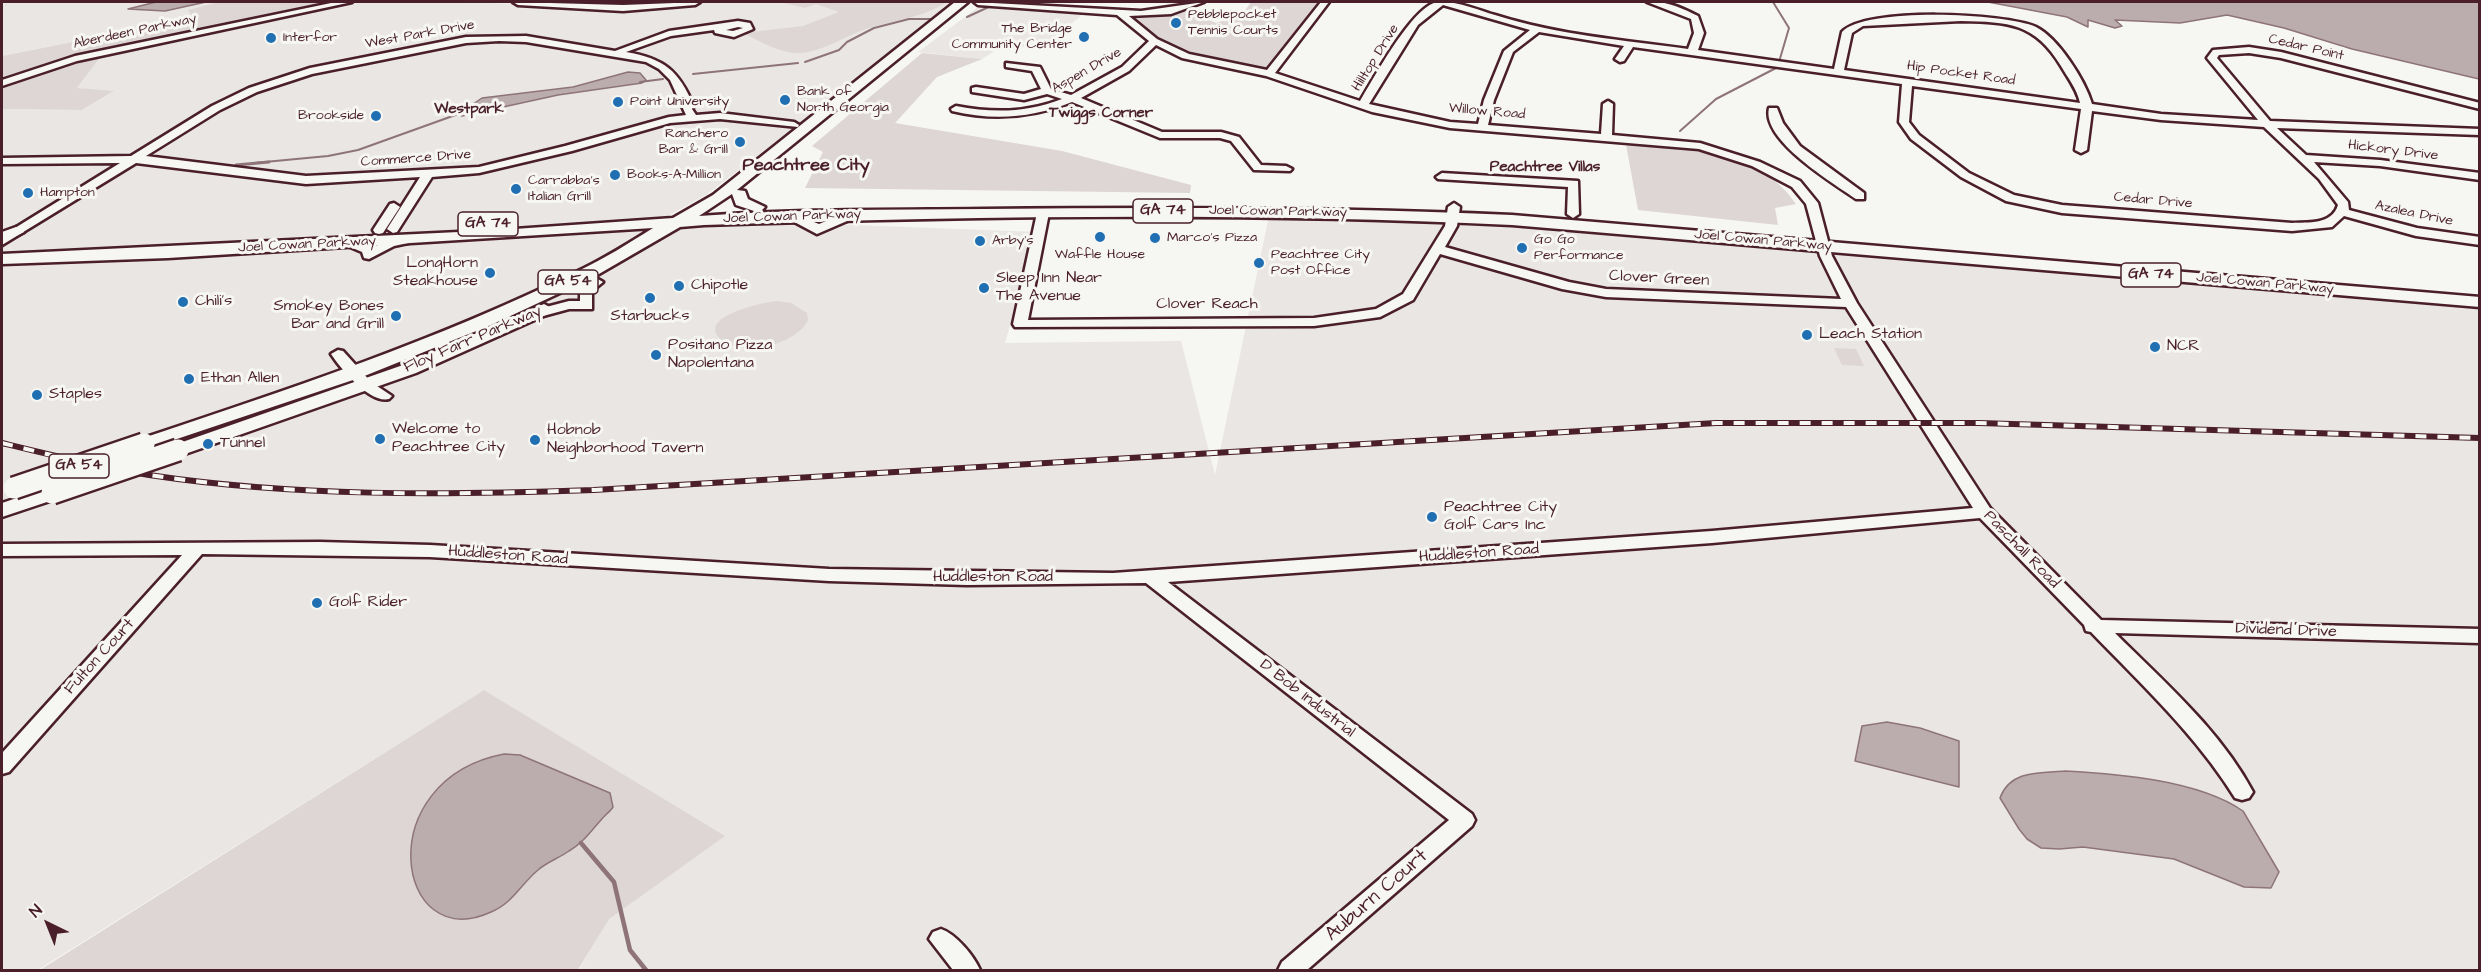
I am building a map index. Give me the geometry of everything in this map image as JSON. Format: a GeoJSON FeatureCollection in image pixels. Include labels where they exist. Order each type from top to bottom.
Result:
{"type":"FeatureCollection","features":[{"type":"Feature","properties":{"kind":"main road"},"geometry":{"type":"LineString","coordinates":[[827,124],[819,124],[850,96],[846,94],[962,2]]}},
{"type":"Feature","properties":{"kind":"main road","name":"Floy Farr Parkway"},"geometry":{"type":"LineString","coordinates":[[8,490],[144,444],[473,343],[532,315],[596,282],[719,204],[740,194],[977,2]]}},
{"type":"Feature","properties":{"kind":"main road","name":"Floy Farr Parkway"},"geometry":{"type":"LineString","coordinates":[[719,204],[799,129],[846,94]]}},
{"type":"Feature","properties":{"kind":"main road"},"geometry":{"type":"LineString","coordinates":[[774,167],[774,162],[810,133],[799,129]]}},
{"type":"Feature","properties":{"kind":"main road"},"geometry":{"type":"LineString","coordinates":[[740,194],[741,202],[757,207]]}},
{"type":"Feature","properties":{"kind":"main road","name":"Joel Cowan Parkway"},"geometry":{"type":"LineString","coordinates":[[719,204],[757,207],[1196,201],[1822,241],[2480,292]]}},
{"type":"Feature","properties":{"kind":"main road"},"geometry":{"type":"LineString","coordinates":[[675,218],[719,204]]}},
{"type":"Feature","properties":{"kind":"main road","name":"Joel Cowan Parkway"},"geometry":{"type":"LineString","coordinates":[[4,256],[347,243],[392,233],[600,228],[701,215],[1043,217],[1195,211],[1454,216],[1573,214],[1822,241],[2480,302]]}},
{"type":"Feature","properties":{"kind":"main road","name":"Floy Farr Parkway"},"geometry":{"type":"LineString","coordinates":[[2,510],[178,450],[360,379],[516,307],[633,247],[675,218]]}},
{"type":"Feature","properties":{"kind":"main road","name":"Joel Cowan Parkway"},"geometry":{"type":"LineString","coordinates":[[4,256],[675,218]]}},
{"type":"Feature","properties":{"kind":"main road"},"geometry":{"type":"LineString","coordinates":[[600,228],[630,234],[635,237],[633,247]]}},
{"type":"Feature","properties":{"kind":"street","name":"Aberdeen Parkway"},"geometry":{"type":"LineString","coordinates":[[2,72],[65,52],[295,2]]}},
{"type":"Feature","properties":{"kind":"street","name":"Aberdeen Parkway"},"geometry":{"type":"LineString","coordinates":[[2,83],[75,59],[342,2]]}},
{"type":"Feature","properties":{"kind":"street"},"geometry":{"type":"LineString","coordinates":[[518,2],[623,8],[696,2]]}},
{"type":"Feature","properties":{"kind":"street"},"geometry":{"type":"LineString","coordinates":[[977,2],[1036,5]]}},
{"type":"Feature","properties":{"kind":"street"},"geometry":{"type":"LineString","coordinates":[[1017,2],[1121,14],[1167,12],[1200,2]]}},
{"type":"Feature","properties":{"kind":"street"},"geometry":{"type":"LineString","coordinates":[[1269,74],[1325,2]]}},
{"type":"Feature","properties":{"kind":"street","name":"Hip Pocket Road"},"geometry":{"type":"LineString","coordinates":[[1442,2],[1536,29],[1630,44],[2194,121],[2480,132]]}},
{"type":"Feature","properties":{"kind":"street","name":"Hilltop Drive"},"geometry":{"type":"LineString","coordinates":[[1362,106],[1414,23],[1442,2]]}},
{"type":"Feature","properties":{"kind":"street"},"geometry":{"type":"LineString","coordinates":[[1652,2],[1680,9],[1695,18],[1699,33],[1692,52]]}},
{"type":"Feature","properties":{"kind":"street","name":"Willow Road"},"geometry":{"type":"LineString","coordinates":[[1121,14],[1154,41],[1194,59],[1269,74],[1362,106],[1420,120],[1482,128],[1606,136],[1700,146],[1723,151],[1768,169],[1796,184],[1812,203],[1822,241]]}},
{"type":"Feature","properties":{"kind":"street"},"geometry":{"type":"LineString","coordinates":[[1838,72],[1847,32],[1854,26],[1928,20],[1990,20],[2027,28],[2046,38],[2083,92],[2089,107],[2081,150]]}},
{"type":"Feature","properties":{"kind":"street"},"geometry":{"type":"LineString","coordinates":[[620,52],[657,37],[687,30],[722,27]]}},
{"type":"Feature","properties":{"kind":"street"},"geometry":{"type":"LineString","coordinates":[[1482,128],[1489,100],[1509,51],[1536,29]]}},
{"type":"Feature","properties":{"kind":"street","name":"West Park Drive"},"geometry":{"type":"LineString","coordinates":[[4,256],[135,161],[230,100],[301,74],[466,40],[526,39],[620,52],[648,59],[664,66],[683,91],[690,115]]}},
{"type":"Feature","properties":{"kind":"street","name":"Aspen Drive"},"geometry":{"type":"LineString","coordinates":[[956,109],[989,115],[1022,114],[1053,108],[1126,68],[1154,41]]}},
{"type":"Feature","properties":{"kind":"street"},"geometry":{"type":"LineString","coordinates":[[1620,59],[1630,44]]}},
{"type":"Feature","properties":{"kind":"street","name":"Cedar Point"},"geometry":{"type":"LineString","coordinates":[[2267,124],[2212,58],[2216,52],[2249,50],[2281,55],[2480,106]]}},
{"type":"Feature","properties":{"kind":"street"},"geometry":{"type":"LineString","coordinates":[[1010,65],[1036,69],[1047,91]]}},
{"type":"Feature","properties":{"kind":"street","name":"Cedar Drive"},"geometry":{"type":"LineString","coordinates":[[1908,82],[1904,122],[1915,137],[1974,181],[2010,198],[2062,209],[2285,227],[2328,224],[2342,212]]}},
{"type":"Feature","properties":{"kind":"street"},"geometry":{"type":"LineString","coordinates":[[976,90],[1024,97],[1047,91],[1073,98],[1160,135],[1190,142],[1240,143]]}},
{"type":"Feature","properties":{"kind":"street"},"geometry":{"type":"LineString","coordinates":[[1606,136],[1608,104]]}},
{"type":"Feature","properties":{"kind":"street"},"geometry":{"type":"LineString","coordinates":[[1773,110],[1797,162],[1860,196]]}},
{"type":"Feature","properties":{"kind":"street","name":"Commerce Drive"},"geometry":{"type":"LineString","coordinates":[[2,160],[135,161],[171,168],[186,165],[309,180],[413,176],[508,164],[690,115],[788,130],[799,129]]}},
{"type":"Feature","properties":{"kind":"street"},"geometry":{"type":"LineString","coordinates":[[2267,124],[2338,194],[2343,205],[2342,212]]}},
{"type":"Feature","properties":{"kind":"street"},"geometry":{"type":"LineString","coordinates":[[1240,143],[1248,132]]}},
{"type":"Feature","properties":{"kind":"street"},"geometry":{"type":"LineString","coordinates":[[1240,143],[1258,168],[1286,169]]}},
{"type":"Feature","properties":{"kind":"street","name":"Hickory Drive"},"geometry":{"type":"LineString","coordinates":[[2303,158],[2380,163],[2480,177]]}},
{"type":"Feature","properties":{"kind":"street","name":"West Park Drive"},"geometry":{"type":"LineString","coordinates":[[6,237],[135,161]]}},
{"type":"Feature","properties":{"kind":"street"},"geometry":{"type":"LineString","coordinates":[[1768,169],[1797,162]]}},
{"type":"Feature","properties":{"kind":"street"},"geometry":{"type":"LineString","coordinates":[[410,192],[428,174]]}},
{"type":"Feature","properties":{"kind":"street"},"geometry":{"type":"LineString","coordinates":[[392,233],[410,192],[413,176]]}},
{"type":"Feature","properties":{"kind":"street"},"geometry":{"type":"LineString","coordinates":[[1442,177],[1574,184],[1573,214]]}},
{"type":"Feature","properties":{"kind":"street","name":"Azalea Drive"},"geometry":{"type":"LineString","coordinates":[[2342,212],[2416,232],[2480,241]]}},
{"type":"Feature","properties":{"kind":"street","name":"Clover Reach"},"geometry":{"type":"LineString","coordinates":[[1043,217],[1020,324],[1295,322],[1359,318],[1391,309],[1408,297],[1454,216]]}},
{"type":"Feature","properties":{"kind":"street","name":"Paschall Road"},"geometry":{"type":"LineString","coordinates":[[1822,241],[1826,256],[1850,303],[1984,512],[2093,626],[2187,718],[2221,758],[2242,792]]}},
{"type":"Feature","properties":{"kind":"street","name":"Clover Green"},"geometry":{"type":"LineString","coordinates":[[1437,249],[1567,286],[1606,293],[1850,303]]}},
{"type":"Feature","properties":{"kind":"street"},"geometry":{"type":"LineString","coordinates":[[338,354],[360,379],[384,396]]}},
{"type":"Feature","properties":{"kind":"street","name":"Huddleston Road"},"geometry":{"type":"LineString","coordinates":[[2,550],[199,547],[430,551],[736,571],[884,577],[1151,578],[1712,537],[1984,512]]}},
{"type":"Feature","properties":{"kind":"street","name":"Fulton Court"},"geometry":{"type":"LineString","coordinates":[[2,766],[199,547]]}},
{"type":"Feature","properties":{"kind":"street","name":"D Bob Industrial"},"geometry":{"type":"LineString","coordinates":[[1151,578],[1464,820]]}},
{"type":"Feature","properties":{"kind":"street","name":"Dividend Drive"},"geometry":{"type":"LineString","coordinates":[[2093,626],[2480,636]]}},
{"type":"Feature","properties":{"kind":"street","name":"Auburn Court"},"geometry":{"type":"LineString","coordinates":[[1290,970],[1464,820]]}},
{"type":"Feature","properties":{"kind":"street"},"geometry":{"type":"LineString","coordinates":[[941,939],[968,970]]}},
{"type":"Feature","properties":{"kind":"shaded area"},"geometry":{"type":"Polygon","coordinates":[[[2,2],[218,2],[189,10],[193,18],[2,56],[2,2]]]}},
{"type":"Feature","properties":{"kind":"shaded area"},"geometry":{"type":"Polygon","coordinates":[[[156,2],[206,2],[165,11],[128,9],[156,2]]]}},
{"type":"Feature","properties":{"kind":"shaded area"},"geometry":{"type":"Polygon","coordinates":[[[218,2],[347,2],[204,30],[99,59],[77,88],[114,91],[82,110],[2,109],[2,56],[193,18],[188,10],[218,2]]]}},
{"type":"Feature","properties":{"kind":"shaded area"},"geometry":{"type":"Polygon","coordinates":[[[347,2],[672,5],[693,2],[959,2],[706,195],[653,224],[776,222],[1037,232],[1005,343],[1181,341],[1215,475],[1269,216],[1544,226],[2479,308],[2479,970],[579,970],[608,919],[724,836],[484,690],[38,970],[2,970],[2,109],[82,110],[113,92],[77,88],[99,59],[204,30],[347,2]]]}},
{"type":"Feature","properties":{"kind":"shaded area"},"geometry":{"type":"Polygon","coordinates":[[[517,2],[693,2],[627,7],[517,2]]]}},
{"type":"Feature","properties":{"kind":"shaded area"},"geometry":{"type":"Polygon","coordinates":[[[780,2],[947,2],[919,15],[860,31],[809,52],[793,53],[763,43],[743,33],[803,26],[839,12],[816,4],[805,8],[780,2]]]}},
{"type":"Feature","properties":{"kind":"shaded area"},"geometry":{"type":"Polygon","coordinates":[[[1251,2],[1325,2],[1269,74],[1198,60],[1154,41],[1130,18],[1187,11],[1216,23],[1242,15],[1251,2]]]}},
{"type":"Feature","properties":{"kind":"shaded area"},"geometry":{"type":"Polygon","coordinates":[[[1988,2],[2479,2],[2479,79],[2352,49],[2284,28],[2227,15],[2180,23],[2115,20],[2122,26],[2115,28],[2088,20],[2088,27],[2067,17],[1988,2]]]}},
{"type":"Feature","properties":{"kind":"shaded area"},"geometry":{"type":"Polygon","coordinates":[[[981,5],[1082,15],[1044,46],[999,48],[982,59],[918,52],[981,5]]]}},
{"type":"Feature","properties":{"kind":"shaded area"},"geometry":{"type":"Polygon","coordinates":[[[922,53],[982,59],[937,77],[895,123],[1062,151],[1191,185],[1190,193],[805,188],[823,152],[812,146],[922,53]]]}},
{"type":"Feature","properties":{"kind":"shaded area"},"geometry":{"type":"Polygon","coordinates":[[[628,72],[640,73],[646,80],[642,83],[558,95],[462,116],[458,114],[482,98],[573,87],[628,72]]]}},
{"type":"Feature","properties":{"kind":"shaded area"},"geometry":{"type":"Polygon","coordinates":[[[1625,139],[1696,148],[1742,161],[1763,172],[1781,186],[1796,204],[1775,208],[1778,225],[1638,210],[1625,139]]]}},
{"type":"Feature","properties":{"kind":"shaded area"},"geometry":{"type":"Polygon","coordinates":[[[777,301],[791,303],[807,313],[808,320],[793,336],[782,342],[756,348],[743,348],[722,340],[716,332],[717,324],[734,312],[777,301]]]}},
{"type":"Feature","properties":{"kind":"shaded area"},"geometry":{"type":"Polygon","coordinates":[[[1834,348],[1856,349],[1864,366],[1842,365],[1834,348]]]}},
{"type":"Feature","properties":{"kind":"shaded area"},"geometry":{"type":"Polygon","coordinates":[[[484,690],[725,836],[609,919],[578,970],[40,970],[484,690]]]}},
{"type":"Feature","properties":{"kind":"shaded area"},"geometry":{"type":"Polygon","coordinates":[[[1887,722],[1920,728],[1959,741],[1959,787],[1855,761],[1862,726],[1887,722]]]}},
{"type":"Feature","properties":{"kind":"shaded area"},"geometry":{"type":"Polygon","coordinates":[[[504,754],[520,755],[610,793],[613,807],[587,837],[538,870],[505,904],[491,912],[458,919],[434,910],[417,888],[411,859],[415,827],[432,796],[461,770],[504,754]]]}},
{"type":"Feature","properties":{"kind":"shaded area"},"geometry":{"type":"Polygon","coordinates":[[[2065,771],[2157,780],[2204,792],[2243,811],[2279,872],[2271,888],[2244,887],[2174,859],[2083,847],[2041,848],[2027,839],[2000,798],[2011,782],[2018,778],[2036,773],[2065,771]]]}},
{"type":"Feature","properties":{"kind":"waterway"},"geometry":{"type":"LineString","coordinates":[[1773,2],[1789,28],[1779,62]]}},
{"type":"Feature","properties":{"kind":"waterway"},"geometry":{"type":"LineString","coordinates":[[967,17],[993,5]]}},
{"type":"Feature","properties":{"kind":"waterway"},"geometry":{"type":"LineString","coordinates":[[805,62],[839,50],[847,42],[874,28],[909,19],[931,19]]}},
{"type":"Feature","properties":{"kind":"waterway"},"geometry":{"type":"LineString","coordinates":[[693,74],[798,63]]}},
{"type":"Feature","properties":{"kind":"waterway"},"geometry":{"type":"LineString","coordinates":[[1680,131],[1716,99],[1776,68]]}},
{"type":"Feature","properties":{"kind":"waterway"},"geometry":{"type":"LineString","coordinates":[[640,82],[663,79]]}},
{"type":"Feature","properties":{"kind":"waterway"},"geometry":{"type":"LineString","coordinates":[[254,163],[328,156],[358,150],[461,113]]}},
{"type":"Feature","properties":{"kind":"waterway"},"geometry":{"type":"LineString","coordinates":[[236,165],[269,162]]}},
{"type":"Feature","properties":{"kind":"waterway"},"geometry":{"type":"LineString","coordinates":[[581,843],[614,882],[630,950],[646,970]]}},
{"type":"Feature","properties":{"kind":"railway"},"geometry":{"type":"LineString","coordinates":[[2,443],[112,468],[204,482],[315,491],[482,493],[594,490],[1716,423],[1979,423],[2480,438]]}},
{"type":"Feature","properties":{"kind":"place","name":"Pebblepocket Tennis Courts"},"geometry":{"type":"Point","coordinates":[1176,23]}},
{"type":"Feature","properties":{"kind":"place","name":"The Bridge Community Center"},"geometry":{"type":"Point","coordinates":[1084,37]}},
{"type":"Feature","properties":{"kind":"place","name":"Interfor"},"geometry":{"type":"Point","coordinates":[271,38]}},
{"type":"Feature","properties":{"kind":"place","name":"Bank of North Georgia"},"geometry":{"type":"Point","coordinates":[785,100]}},
{"type":"Feature","properties":{"kind":"place","name":"Point University"},"geometry":{"type":"Point","coordinates":[618,102]}},
{"type":"Feature","properties":{"kind":"place","name":"Brookside"},"geometry":{"type":"Point","coordinates":[376,116]}},
{"type":"Feature","properties":{"kind":"place","name":"Ranchero Bar & Grill"},"geometry":{"type":"Point","coordinates":[740,142]}},
{"type":"Feature","properties":{"kind":"place","name":"Books-A-Million"},"geometry":{"type":"Point","coordinates":[615,175]}},
{"type":"Feature","properties":{"kind":"place","name":"Carrabba's Italian Grill"},"geometry":{"type":"Point","coordinates":[516,189]}},
{"type":"Feature","properties":{"kind":"place","name":"Hampton"},"geometry":{"type":"Point","coordinates":[28,193]}},
{"type":"Feature","properties":{"kind":"place","name":"Waffle House"},"geometry":{"type":"Point","coordinates":[1100,237]}},
{"type":"Feature","properties":{"kind":"place","name":"Marco's Pizza"},"geometry":{"type":"Point","coordinates":[1155,238]}},
{"type":"Feature","properties":{"kind":"place","name":"Arby's"},"geometry":{"type":"Point","coordinates":[980,241]}},
{"type":"Feature","properties":{"kind":"place","name":"Go Go Performance"},"geometry":{"type":"Point","coordinates":[1522,248]}},
{"type":"Feature","properties":{"kind":"place","name":"Peachtree City Post Office"},"geometry":{"type":"Point","coordinates":[1259,263]}},
{"type":"Feature","properties":{"kind":"place","name":"LongHorn Steakhouse"},"geometry":{"type":"Point","coordinates":[490,273]}},
{"type":"Feature","properties":{"kind":"place","name":"Chipotle"},"geometry":{"type":"Point","coordinates":[679,286]}},
{"type":"Feature","properties":{"kind":"place","name":"Sleep Inn Near The Avenue"},"geometry":{"type":"Point","coordinates":[984,288]}},
{"type":"Feature","properties":{"kind":"place","name":"Starbucks"},"geometry":{"type":"Point","coordinates":[650,298]}},
{"type":"Feature","properties":{"kind":"place","name":"Chili's"},"geometry":{"type":"Point","coordinates":[183,302]}},
{"type":"Feature","properties":{"kind":"place","name":"Smokey Bones Bar and Grill"},"geometry":{"type":"Point","coordinates":[396,316]}},
{"type":"Feature","properties":{"kind":"place","name":"Leach Station"},"geometry":{"type":"Point","coordinates":[1807,335]}},
{"type":"Feature","properties":{"kind":"place","name":"NCR"},"geometry":{"type":"Point","coordinates":[2155,347]}},
{"type":"Feature","properties":{"kind":"place","name":"Positano Pizza Napolentana"},"geometry":{"type":"Point","coordinates":[656,355]}},
{"type":"Feature","properties":{"kind":"place","name":"Ethan Allen"},"geometry":{"type":"Point","coordinates":[189,379]}},
{"type":"Feature","properties":{"kind":"place","name":"Staples"},"geometry":{"type":"Point","coordinates":[37,395]}},
{"type":"Feature","properties":{"kind":"place","name":"Welcome to Peachtree City"},"geometry":{"type":"Point","coordinates":[380,439]}},
{"type":"Feature","properties":{"kind":"place","name":"Hobnob Neighborhood Tavern"},"geometry":{"type":"Point","coordinates":[535,440]}},
{"type":"Feature","properties":{"kind":"place","name":"Tunnel"},"geometry":{"type":"Point","coordinates":[208,444]}},
{"type":"Feature","properties":{"kind":"place","name":"Peachtree City Golf Cars Inc"},"geometry":{"type":"Point","coordinates":[1432,517]}},
{"type":"Feature","properties":{"kind":"place","name":"Golf Rider"},"geometry":{"type":"Point","coordinates":[317,603]}},
{"type":"Feature","properties":{"kind":"district","name":"Westpark"},"geometry":{"type":"Point","coordinates":[469,110]}},
{"type":"Feature","properties":{"kind":"district","name":"Twiggs Corner"},"geometry":{"type":"Point","coordinates":[1101,114]}},
{"type":"Feature","properties":{"kind":"district","name":"Peachtree City"},"geometry":{"type":"Point","coordinates":[806,166]}},
{"type":"Feature","properties":{"kind":"district","name":"Peachtree Villas"},"geometry":{"type":"Point","coordinates":[1545,168]}}]}
